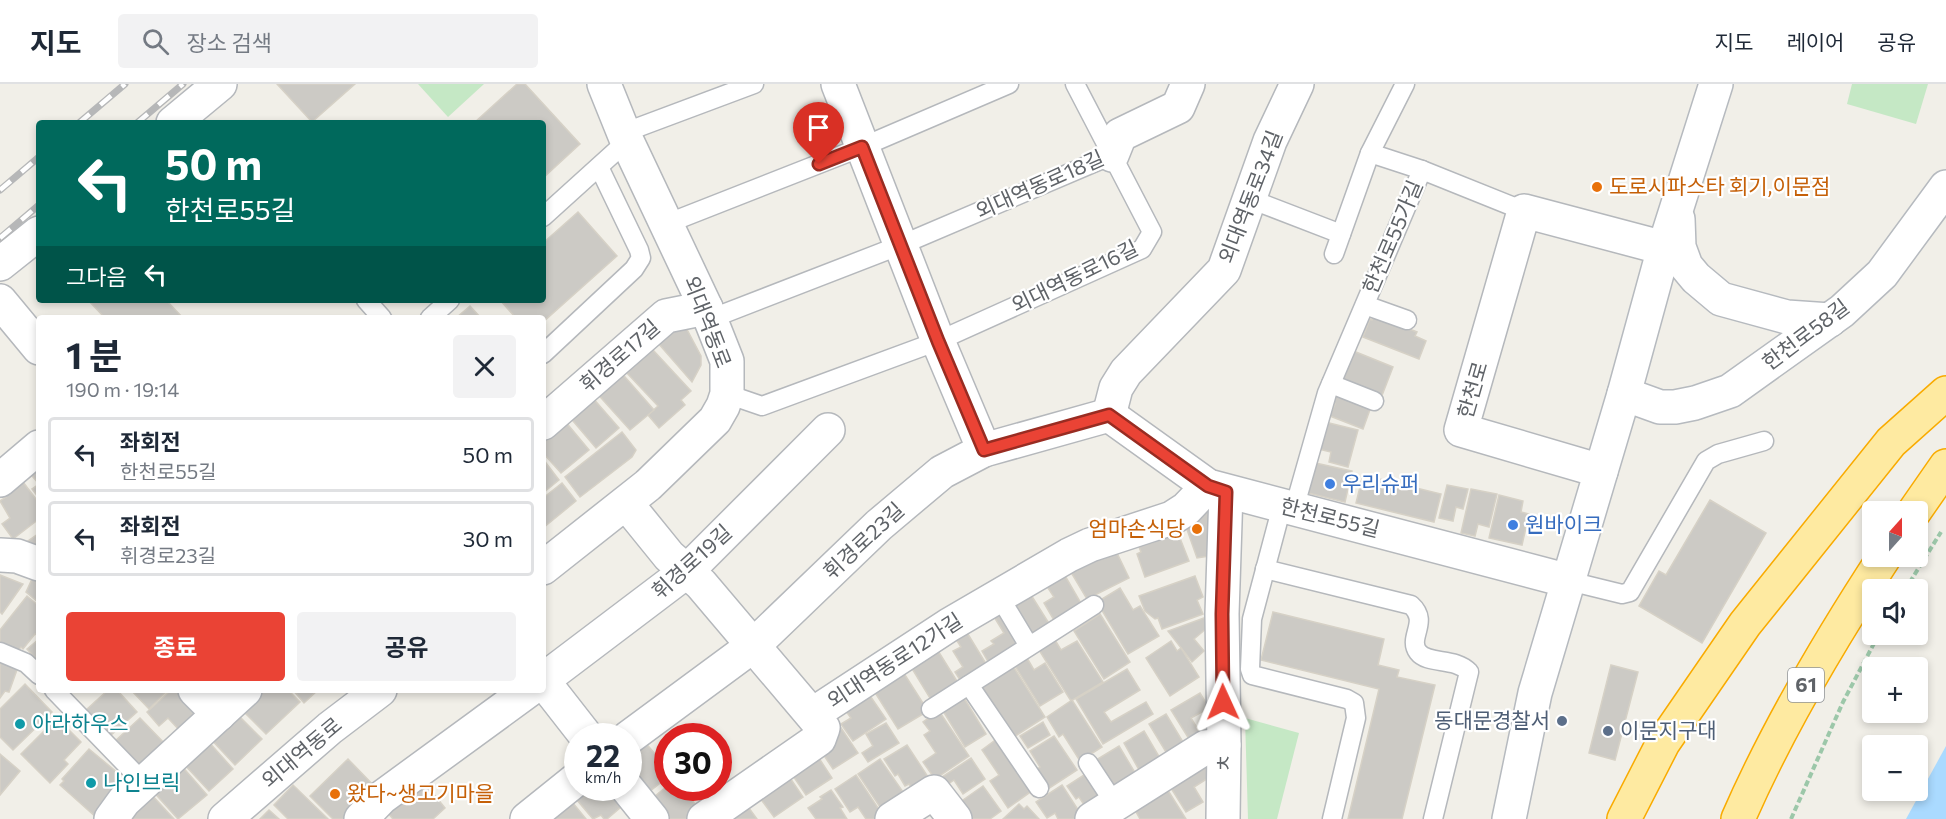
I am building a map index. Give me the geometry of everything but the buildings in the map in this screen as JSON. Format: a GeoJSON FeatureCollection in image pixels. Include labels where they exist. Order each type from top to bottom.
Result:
{"type":"FeatureCollection","features":[{"type":"Feature","properties":{"kind":"highway"},"geometry":{"type":"LineString","coordinates":[[1624,819],[1663,743],[1745,624],[1891,442],[1946,393]]}},
{"type":"Feature","properties":{"kind":"highway"},"geometry":{"type":"LineString","coordinates":[[1922,501],[1946,466]]}},
{"type":"Feature","properties":{"kind":"highway","name":"61"},"geometry":{"type":"LineString","coordinates":[[1738,819],[1786,720],[1878,567]]}},
{"type":"Feature","properties":{"kind":"street"},"geometry":{"type":"LineString","coordinates":[[177,120],[220,84]]}},
{"type":"Feature","properties":{"kind":"street","name":"외대역동로"},"geometry":{"type":"LineString","coordinates":[[546,566],[648,485],[715,420],[727,394],[727,361],[708,314],[625,137],[604,84]]}},
{"type":"Feature","properties":{"kind":"street"},"geometry":{"type":"LineString","coordinates":[[838,84],[938,341],[984,450]]}},
{"type":"Feature","properties":{"kind":"street","name":"외대역동로18길"},"geometry":{"type":"LineString","coordinates":[[1112,154],[1120,135],[1178,107],[1188,84]]}},
{"type":"Feature","properties":{"kind":"street","name":"외대역동로34길"},"geometry":{"type":"LineString","coordinates":[[1109,415],[1116,388],[1126,372],[1224,270],[1270,141],[1297,84]]}},
{"type":"Feature","properties":{"kind":"street"},"geometry":{"type":"LineString","coordinates":[[1509,819],[1535,693],[1624,394],[1664,248],[1716,84]]}},
{"type":"Feature","properties":{"kind":"street","name":"한천로58길"},"geometry":{"type":"LineString","coordinates":[[1624,394],[1660,406],[1675,407],[1717,397],[1730,391],[1830,320],[1882,274],[1946,188]]}},
{"type":"Feature","properties":{"kind":"street"},"geometry":{"type":"LineString","coordinates":[[1677,206],[1679,247],[1686,266],[1696,278],[1721,299],[1787,317],[1830,320]]}},
{"type":"Feature","properties":{"kind":"street"},"geometry":{"type":"LineString","coordinates":[[1524,211],[1664,248]]}},
{"type":"Feature","properties":{"kind":"street","name":"한천로"},"geometry":{"type":"LineString","coordinates":[[1524,211],[1461,430],[1601,471]]}},
{"type":"Feature","properties":{"kind":"street"},"geometry":{"type":"LineString","coordinates":[[0,264],[36,235]]}},
{"type":"Feature","properties":{"kind":"street"},"geometry":{"type":"LineString","coordinates":[[0,301],[20,341]]}},
{"type":"Feature","properties":{"kind":"street","name":"휘경로17길"},"geometry":{"type":"LineString","coordinates":[[546,420],[666,316],[708,314]]}},
{"type":"Feature","properties":{"kind":"street","name":"휘경로23길"},"geometry":{"type":"LineString","coordinates":[[642,728],[754,645],[879,525],[942,472],[984,450],[1109,415]]}},
{"type":"Feature","properties":{"kind":"street","name":"한천로55길"},"geometry":{"type":"LineString","coordinates":[[1109,415],[1217,489],[1569,581]]}},
{"type":"Feature","properties":{"kind":"street","name":"휘경로19길"},"geometry":{"type":"LineString","coordinates":[[546,678],[687,572],[828,430]]}},
{"type":"Feature","properties":{"kind":"street"},"geometry":{"type":"LineString","coordinates":[[0,480],[36,450]]}},
{"type":"Feature","properties":{"kind":"street","name":"외대역동로12가길"},"geometry":{"type":"LineString","coordinates":[[704,819],[819,739],[823,728],[813,714],[949,625],[1083,548],[1172,518],[1217,489]]}},
{"type":"Feature","properties":{"kind":"street","name":"ㅊ"},"geometry":{"type":"LineString","coordinates":[[1217,489],[1222,614],[1224,746],[1222,819]]}},
{"type":"Feature","properties":{"kind":"street"},"geometry":{"type":"LineString","coordinates":[[626,503],[669,556],[701,584],[813,714]]}},
{"type":"Feature","properties":{"kind":"street"},"geometry":{"type":"LineString","coordinates":[[0,555],[17,556],[36,563]]}},
{"type":"Feature","properties":{"kind":"street"},"geometry":{"type":"LineString","coordinates":[[546,684],[576,723]]}},
{"type":"Feature","properties":{"kind":"street"},"geometry":{"type":"LineString","coordinates":[[198,693],[219,714]]}},
{"type":"Feature","properties":{"kind":"street"},"geometry":{"type":"LineString","coordinates":[[111,819],[124,801],[242,693]]}},
{"type":"Feature","properties":{"kind":"street","name":"외대역동로"},"geometry":{"type":"LineString","coordinates":[[225,819],[330,728],[376,693]]}},
{"type":"Feature","properties":{"kind":"street"},"geometry":{"type":"LineString","coordinates":[[361,819],[381,798],[525,693]]}},
{"type":"Feature","properties":{"kind":"street"},"geometry":{"type":"LineString","coordinates":[[1103,812],[1206,747],[1224,746]]}},
{"type":"Feature","properties":{"kind":"street"},"geometry":{"type":"LineString","coordinates":[[527,819],[564,789]]}},
{"type":"Feature","properties":{"kind":"street"},"geometry":{"type":"LineString","coordinates":[[892,819],[934,792],[956,819]]}},
{"type":"Feature","properties":{"kind":"street"},"geometry":{"type":"LineString","coordinates":[[637,801],[652,819]]}},
{"type":"Feature","properties":{"kind":"lane"},"geometry":{"type":"LineString","coordinates":[[546,214],[599,167],[625,137],[754,84]]}},
{"type":"Feature","properties":{"kind":"lane"},"geometry":{"type":"LineString","coordinates":[[666,224],[862,147],[1009,84]]}},
{"type":"Feature","properties":{"kind":"lane","name":"외대역동로16길"},"geometry":{"type":"LineString","coordinates":[[727,394],[762,406],[938,341],[1142,249],[1152,232],[1075,84]]}},
{"type":"Feature","properties":{"kind":"lane"},"geometry":{"type":"LineString","coordinates":[[1334,254],[1370,153],[1405,84]]}},
{"type":"Feature","properties":{"kind":"lane"},"geometry":{"type":"LineString","coordinates":[[1370,153],[1422,170],[1524,211]]}},
{"type":"Feature","properties":{"kind":"lane","name":"외대역동로18길"},"geometry":{"type":"LineString","coordinates":[[708,314],[901,245],[1112,154]]}},
{"type":"Feature","properties":{"kind":"lane"},"geometry":{"type":"LineString","coordinates":[[546,351],[639,264],[641,258],[599,167]]}},
{"type":"Feature","properties":{"kind":"lane","name":"한천로55가길"},"geometry":{"type":"LineString","coordinates":[[1332,819],[1356,718],[1354,703],[1347,699],[1252,675],[1250,669],[1251,628],[1265,568],[1331,384],[1422,170]]}},
{"type":"Feature","properties":{"kind":"lane"},"geometry":{"type":"LineString","coordinates":[[1250,198],[1341,234]]}},
{"type":"Feature","properties":{"kind":"lane"},"geometry":{"type":"LineString","coordinates":[[369,303],[379,315]]}},
{"type":"Feature","properties":{"kind":"lane"},"geometry":{"type":"LineString","coordinates":[[433,315],[447,303]]}},
{"type":"Feature","properties":{"kind":"lane","name":"한천로55가길"},"geometry":{"type":"LineString","coordinates":[[1365,305],[1407,320]]}},
{"type":"Feature","properties":{"kind":"lane"},"geometry":{"type":"LineString","coordinates":[[1331,384],[1374,401]]}},
{"type":"Feature","properties":{"kind":"lane"},"geometry":{"type":"LineString","coordinates":[[1569,581],[1622,594],[1630,592],[1706,461],[1718,454],[1764,441]]}},
{"type":"Feature","properties":{"kind":"lane"},"geometry":{"type":"LineString","coordinates":[[1265,568],[1411,605],[1417,610],[1420,618],[1415,643],[1423,657],[1456,663],[1464,666],[1469,672],[1433,819]]}},
{"type":"Feature","properties":{"kind":"lane"},"geometry":{"type":"LineString","coordinates":[[999,596],[1029,646]]}},
{"type":"Feature","properties":{"kind":"lane"},"geometry":{"type":"LineString","coordinates":[[931,709],[1094,605]]}},
{"type":"Feature","properties":{"kind":"lane"},"geometry":{"type":"LineString","coordinates":[[0,652],[26,663],[36,672]]}},
{"type":"Feature","properties":{"kind":"lane"},"geometry":{"type":"LineString","coordinates":[[969,685],[1039,788]]}},
{"type":"Feature","properties":{"kind":"lane"},"geometry":{"type":"LineString","coordinates":[[57,693],[144,783]]}},
{"type":"Feature","properties":{"kind":"lane"},"geometry":{"type":"LineString","coordinates":[[1088,763],[1103,812]]}},
{"type":"Feature","properties":{"kind":"path"},"geometry":{"type":"LineString","coordinates":[[1912,579],[1946,524]]}},
{"type":"Feature","properties":{"kind":"path"},"geometry":{"type":"LineString","coordinates":[[1791,819],[1843,702],[1873,645]]}},
{"type":"Feature","properties":{"kind":"green space"},"geometry":{"type":"Polygon","coordinates":[[[418,84],[484,84],[448,117],[418,84]]]}},
{"type":"Feature","properties":{"kind":"green space"},"geometry":{"type":"Polygon","coordinates":[[[1852,84],[1928,84],[1916,124],[1847,104],[1852,84]]]}},
{"type":"Feature","properties":{"kind":"green space"},"geometry":{"type":"Polygon","coordinates":[[[1245,718],[1299,733],[1277,819],[1248,819],[1245,718]]]}},
{"type":"Feature","properties":{"kind":"water"},"geometry":{"type":"Polygon","coordinates":[[[1946,746],[1946,819],[1906,819],[1916,801],[1928,801],[1928,779],[1946,746]]]}},
{"type":"Feature","properties":{"kind":"railway"},"geometry":{"type":"LineString","coordinates":[[83,120],[125,84]]}},
{"type":"Feature","properties":{"kind":"railway"},"geometry":{"type":"LineString","coordinates":[[141,120],[183,84]]}},
{"type":"Feature","properties":{"kind":"railway"},"geometry":{"type":"LineString","coordinates":[[0,190],[36,160]]}},
{"type":"Feature","properties":{"kind":"railway"},"geometry":{"type":"LineString","coordinates":[[0,238],[36,208]]}},
{"type":"Feature","properties":{"kind":"place","name":"도로시파스타 회기,이문점"},"geometry":{"type":"Point","coordinates":[1597,187]}},
{"type":"Feature","properties":{"kind":"place","name":"우리슈퍼"},"geometry":{"type":"Point","coordinates":[1330,484]}},
{"type":"Feature","properties":{"kind":"place","name":"원바이크"},"geometry":{"type":"Point","coordinates":[1513,525]}},
{"type":"Feature","properties":{"kind":"place","name":"엄마손식당"},"geometry":{"type":"Point","coordinates":[1197,529]}},
{"type":"Feature","properties":{"kind":"place","name":"동대문경찰서"},"geometry":{"type":"Point","coordinates":[1562,721]}},
{"type":"Feature","properties":{"kind":"place","name":"아라하우스"},"geometry":{"type":"Point","coordinates":[20,724]}},
{"type":"Feature","properties":{"kind":"place","name":"이문지구대"},"geometry":{"type":"Point","coordinates":[1608,731]}},
{"type":"Feature","properties":{"kind":"place","name":"나인브릭"},"geometry":{"type":"Point","coordinates":[91,783]}},
{"type":"Feature","properties":{"kind":"place","name":"왔다~생고기마을"},"geometry":{"type":"Point","coordinates":[335,794]}},
{"type":"Feature","properties":{"kind":"route"},"geometry":{"type":"LineString","coordinates":[[819,164],[862,147],[938,341],[984,450],[1109,415],[1208,486],[1226,492],[1222,614],[1223,702]]}}]}
